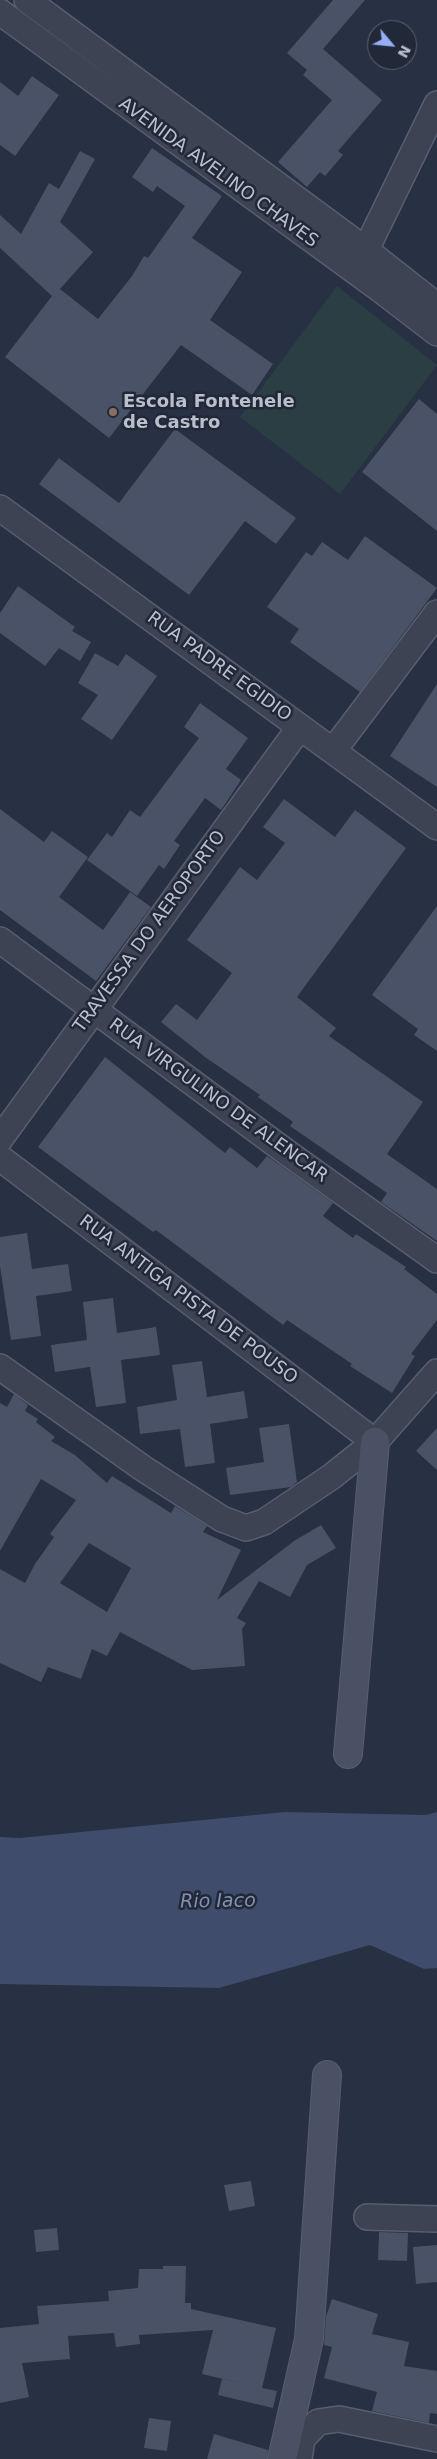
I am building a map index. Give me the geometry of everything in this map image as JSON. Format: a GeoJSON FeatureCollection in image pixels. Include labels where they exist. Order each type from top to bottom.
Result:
{"type":"FeatureCollection","features":[{"type":"Feature","properties":{"kind":"street","name":"AVENIDA AVELINO CHAVES"},"geometry":{"type":"LineString","coordinates":[[27,0],[367,251],[437,306]]}},
{"type":"Feature","properties":{"kind":"street","name":"AVENIDA AVELINO CHAVES"},"geometry":{"type":"LineString","coordinates":[[0,12],[437,333]]}},
{"type":"Feature","properties":{"kind":"street"},"geometry":{"type":"LineString","coordinates":[[355,272],[367,251],[437,104]]}},
{"type":"Feature","properties":{"kind":"street","name":"RUA PADRE EGIDIO"},"geometry":{"type":"LineString","coordinates":[[0,508],[437,827]]}},
{"type":"Feature","properties":{"kind":"street"},"geometry":{"type":"LineString","coordinates":[[333,751],[437,613]]}},
{"type":"Feature","properties":{"kind":"street","name":"TRAVESSA DO AEROPORTO"},"geometry":{"type":"LineString","coordinates":[[0,1139],[300,727]]}},
{"type":"Feature","properties":{"kind":"street","name":"RUA VIRGULINO DE ALENCAR"},"geometry":{"type":"LineString","coordinates":[[0,940],[437,1260]]}},
{"type":"Feature","properties":{"kind":"street","name":"RUA ANTIGA PISTA DE POUSO"},"geometry":{"type":"LineString","coordinates":[[0,1158],[375,1442]]}},
{"type":"Feature","properties":{"kind":"street"},"geometry":{"type":"LineString","coordinates":[[2,1372],[222,1520],[246,1528],[264,1522],[331,1477],[375,1442],[437,1372]]}},
{"type":"Feature","properties":{"kind":"street"},"geometry":{"type":"LineString","coordinates":[[348,1754],[375,1442]]}},
{"type":"Feature","properties":{"kind":"street"},"geometry":{"type":"LineString","coordinates":[[282,2459],[309,2339],[327,2075]]}},
{"type":"Feature","properties":{"kind":"street"},"geometry":{"type":"LineString","coordinates":[[367,2217],[437,2219]]}},
{"type":"Feature","properties":{"kind":"street"},"geometry":{"type":"LineString","coordinates":[[299,2459],[302,2439],[318,2422],[340,2419],[437,2439]]}},
{"type":"Feature","properties":{"kind":"shaded area"},"geometry":{"type":"Polygon","coordinates":[[[337,286],[437,365],[340,494],[240,417],[337,286]]]}},
{"type":"Feature","properties":{"kind":"water","name":"Rio Iaco"},"geometry":{"type":"Polygon","coordinates":[[[285,1812],[426,1815],[437,1812],[437,1968],[424,1969],[370,1945],[219,1988],[0,1984],[0,1837],[20,1838],[285,1812]]]}},
{"type":"Feature","properties":{"kind":"building"},"geometry":{"type":"Polygon","coordinates":[[[333,0],[365,0],[323,49],[382,100],[338,151],[343,155],[325,176],[320,172],[307,187],[278,162],[332,100],[303,75],[307,70],[287,53],[333,0]]]}},
{"type":"Feature","properties":{"kind":"building"},"geometry":{"type":"Polygon","coordinates":[[[32,76],[59,95],[15,156],[0,145],[0,82],[18,96],[32,76]]]}},
{"type":"Feature","properties":{"kind":"building"},"geometry":{"type":"Polygon","coordinates":[[[152,148],[222,196],[192,238],[242,272],[210,320],[273,364],[252,395],[181,345],[109,438],[5,357],[52,296],[0,248],[0,215],[21,234],[49,183],[59,189],[80,151],[95,159],[60,222],[93,252],[60,289],[98,319],[132,276],[144,256],[148,258],[185,206],[157,186],[153,192],[132,177],[152,148]]]}},
{"type":"Feature","properties":{"kind":"building"},"geometry":{"type":"Polygon","coordinates":[[[419,399],[437,414],[437,531],[362,472],[419,399]]]}},
{"type":"Feature","properties":{"kind":"building"},"geometry":{"type":"Polygon","coordinates":[[[175,429],[296,518],[276,544],[245,521],[189,595],[39,484],[59,458],[119,503],[175,429]]]}},
{"type":"Feature","properties":{"kind":"building"},"geometry":{"type":"Polygon","coordinates":[[[365,536],[437,588],[360,692],[290,642],[299,629],[267,607],[306,552],[312,556],[322,542],[348,560],[365,536]]]}},
{"type":"Feature","properties":{"kind":"building"},"geometry":{"type":"Polygon","coordinates":[[[18,586],[75,627],[72,631],[91,642],[80,661],[59,648],[45,666],[0,633],[0,613],[18,586]]]}},
{"type":"Feature","properties":{"kind":"building"},"geometry":{"type":"Polygon","coordinates":[[[95,653],[118,666],[126,654],[157,676],[112,740],[81,719],[98,695],[78,683],[95,653]]]}},
{"type":"Feature","properties":{"kind":"building"},"geometry":{"type":"Polygon","coordinates":[[[437,684],[437,787],[390,756],[437,684]]]}},
{"type":"Feature","properties":{"kind":"building"},"geometry":{"type":"Polygon","coordinates":[[[200,703],[248,738],[226,769],[241,780],[221,810],[205,798],[174,841],[180,845],[164,869],[159,865],[137,896],[87,860],[107,833],[112,837],[130,810],[140,817],[199,738],[184,727],[200,703]]]}},
{"type":"Feature","properties":{"kind":"building"},"geometry":{"type":"Polygon","coordinates":[[[284,799],[335,837],[355,810],[406,848],[297,997],[336,1028],[329,1036],[423,1102],[387,1154],[437,1189],[437,1241],[381,1202],[387,1193],[290,1126],[293,1122],[258,1097],[260,1095],[205,1057],[161,1022],[176,1004],[197,1020],[232,973],[187,940],[240,867],[257,880],[285,843],[263,827],[284,799]]]}},
{"type":"Feature","properties":{"kind":"building"},"geometry":{"type":"Polygon","coordinates":[[[0,809],[44,842],[52,831],[88,857],[59,897],[103,930],[130,892],[151,907],[96,981],[0,910],[0,809]]]}},
{"type":"Feature","properties":{"kind":"building"},"geometry":{"type":"Polygon","coordinates":[[[437,906],[437,1051],[414,1035],[418,1029],[372,995],[437,906]]]}},
{"type":"Feature","properties":{"kind":"building"},"geometry":{"type":"Polygon","coordinates":[[[105,1057],[225,1153],[230,1147],[257,1168],[267,1156],[333,1203],[323,1216],[353,1238],[356,1234],[406,1267],[404,1269],[437,1294],[437,1320],[411,1354],[415,1356],[392,1393],[350,1366],[352,1364],[287,1320],[283,1325],[156,1230],[153,1232],[38,1147],[105,1057]]]}},
{"type":"Feature","properties":{"kind":"building"},"geometry":{"type":"Polygon","coordinates":[[[27,1233],[32,1269],[68,1264],[72,1291],[36,1296],[41,1336],[11,1340],[0,1266],[0,1237],[27,1233]]]}},
{"type":"Feature","properties":{"kind":"building"},"geometry":{"type":"Polygon","coordinates":[[[113,1298],[117,1333],[156,1327],[160,1355],[121,1360],[126,1403],[96,1407],[90,1367],[55,1372],[51,1345],[87,1340],[83,1302],[113,1298]]]}},
{"type":"Feature","properties":{"kind":"building"},"geometry":{"type":"Polygon","coordinates":[[[202,1361],[207,1397],[244,1391],[248,1418],[210,1424],[215,1463],[185,1467],[180,1429],[140,1434],[137,1407],[177,1400],[172,1365],[202,1361]]]}},
{"type":"Feature","properties":{"kind":"building"},"geometry":{"type":"Polygon","coordinates":[[[14,1394],[28,1405],[25,1411],[38,1419],[36,1422],[55,1437],[51,1441],[75,1455],[107,1483],[112,1476],[171,1513],[175,1506],[207,1526],[203,1532],[241,1550],[217,1600],[294,1541],[321,1525],[336,1548],[307,1565],[290,1597],[259,1581],[237,1618],[246,1623],[242,1629],[245,1666],[192,1670],[120,1632],[107,1656],[92,1649],[81,1679],[48,1667],[41,1682],[0,1663],[0,1569],[25,1583],[35,1564],[54,1537],[50,1534],[76,1500],[41,1479],[0,1551],[0,1403],[7,1407],[14,1394]],[[89,1543],[60,1583],[107,1612],[131,1568],[89,1543]]]}},
{"type":"Feature","properties":{"kind":"building"},"geometry":{"type":"Polygon","coordinates":[[[289,1424],[297,1482],[291,1487],[230,1495],[226,1468],[264,1462],[259,1428],[289,1424]]]}},
{"type":"Feature","properties":{"kind":"building"},"geometry":{"type":"Polygon","coordinates":[[[437,1428],[437,1470],[416,1451],[437,1428]]]}},
{"type":"Feature","properties":{"kind":"building"},"geometry":{"type":"Polygon","coordinates":[[[251,2181],[255,2206],[229,2211],[224,2185],[251,2181]]]}},
{"type":"Feature","properties":{"kind":"building"},"geometry":{"type":"Polygon","coordinates":[[[57,2228],[59,2250],[36,2252],[34,2230],[57,2228]]]}},
{"type":"Feature","properties":{"kind":"building"},"geometry":{"type":"Polygon","coordinates":[[[379,2232],[408,2233],[407,2261],[378,2260],[379,2232]]]}},
{"type":"Feature","properties":{"kind":"building"},"geometry":{"type":"Polygon","coordinates":[[[437,2245],[437,2282],[416,2284],[413,2247],[437,2245]]]}},
{"type":"Feature","properties":{"kind":"building"},"geometry":{"type":"Polygon","coordinates":[[[163,2266],[186,2266],[185,2303],[191,2303],[191,2309],[276,2328],[262,2388],[277,2391],[273,2408],[218,2395],[222,2379],[244,2384],[202,2374],[213,2330],[139,2335],[140,2344],[116,2347],[114,2333],[68,2336],[70,2359],[22,2363],[29,2397],[0,2403],[0,2328],[39,2324],[37,2306],[109,2301],[108,2291],[138,2288],[139,2269],[163,2269],[163,2266]]]}},
{"type":"Feature","properties":{"kind":"building"},"geometry":{"type":"Polygon","coordinates":[[[332,2299],[378,2314],[372,2334],[409,2342],[404,2366],[437,2371],[437,2414],[430,2413],[429,2423],[372,2411],[377,2392],[324,2378],[332,2347],[324,2345],[326,2317],[332,2299]]]}},
{"type":"Feature","properties":{"kind":"building"},"geometry":{"type":"Polygon","coordinates":[[[149,2418],[171,2421],[167,2451],[144,2448],[149,2418]]]}},
{"type":"Feature","properties":{"kind":"building"},"geometry":{"type":"Polygon","coordinates":[[[214,2434],[268,2450],[267,2459],[207,2459],[214,2434]]]}},
{"type":"Feature","properties":{"kind":"place","name":"Escola Fontenele de Castro"},"geometry":{"type":"Point","coordinates":[113,412]}}]}
